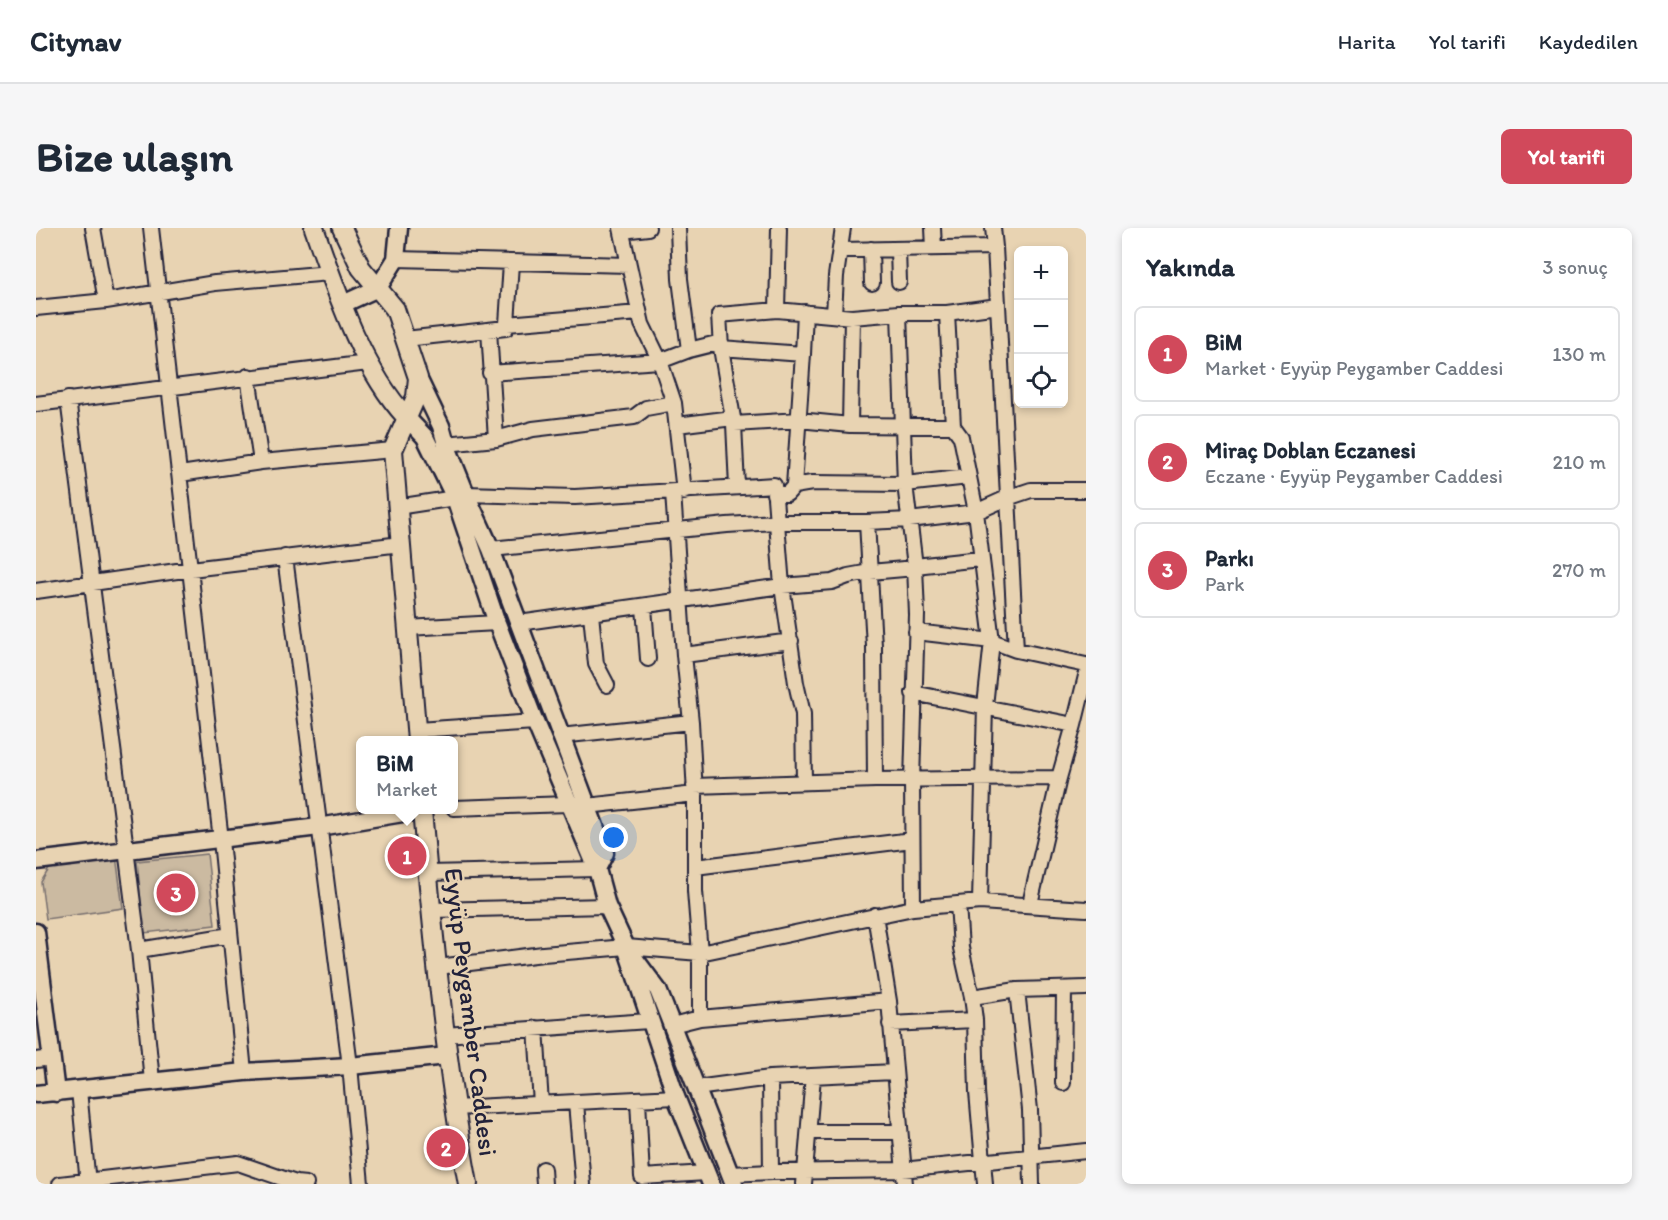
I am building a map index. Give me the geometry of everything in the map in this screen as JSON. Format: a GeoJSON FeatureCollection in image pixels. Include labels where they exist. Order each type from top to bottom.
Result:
{"type":"FeatureCollection","features":[{"type":"Feature","properties":{"kind":"main road"},"geometry":{"type":"LineString","coordinates":[[314,228],[330,273],[368,363],[393,403],[406,417]]}},
{"type":"Feature","properties":{"kind":"main road"},"geometry":{"type":"LineString","coordinates":[[342,228],[361,268],[395,309],[418,378],[416,398],[393,450],[417,735]]}},
{"type":"Feature","properties":{"kind":"main road","name":"Eyyüp Peygamber Caddesi"},"geometry":{"type":"LineString","coordinates":[[422,814],[444,1035],[468,1184]]}},
{"type":"Feature","properties":{"kind":"street"},"geometry":{"type":"LineString","coordinates":[[93,228],[106,301]]}},
{"type":"Feature","properties":{"kind":"street"},"geometry":{"type":"LineString","coordinates":[[151,228],[221,840],[244,1072]]}},
{"type":"Feature","properties":{"kind":"street"},"geometry":{"type":"LineString","coordinates":[[343,304],[378,288],[396,259],[399,228]]}},
{"type":"Feature","properties":{"kind":"street"},"geometry":{"type":"LineString","coordinates":[[648,228],[622,230],[639,314],[660,361],[674,403],[677,424],[679,492],[676,530],[695,790],[700,1018]]}},
{"type":"Feature","properties":{"kind":"street"},"geometry":{"type":"LineString","coordinates":[[678,228],[680,279],[689,350]]}},
{"type":"Feature","properties":{"kind":"street"},"geometry":{"type":"LineString","coordinates":[[777,310],[779,228]]}},
{"type":"Feature","properties":{"kind":"street"},"geometry":{"type":"LineString","coordinates":[[834,315],[836,276],[843,228]]}},
{"type":"Feature","properties":{"kind":"street"},"geometry":{"type":"LineString","coordinates":[[933,228],[934,248]]}},
{"type":"Feature","properties":{"kind":"street"},"geometry":{"type":"LineString","coordinates":[[993,228],[1016,650]]}},
{"type":"Feature","properties":{"kind":"street"},"geometry":{"type":"LineString","coordinates":[[841,250],[995,247]]}},
{"type":"Feature","properties":{"kind":"street"},"geometry":{"type":"LineString","coordinates":[[871,249],[872,283]]}},
{"type":"Feature","properties":{"kind":"street"},"geometry":{"type":"LineString","coordinates":[[898,249],[899,282]]}},
{"type":"Feature","properties":{"kind":"street"},"geometry":{"type":"LineString","coordinates":[[396,259],[629,265]]}},
{"type":"Feature","properties":{"kind":"street"},"geometry":{"type":"LineString","coordinates":[[405,339],[506,328],[511,262]]}},
{"type":"Feature","properties":{"kind":"street"},"geometry":{"type":"LineString","coordinates":[[36,308],[106,301],[215,283],[330,273]]}},
{"type":"Feature","properties":{"kind":"street"},"geometry":{"type":"LineString","coordinates":[[737,487],[734,421],[721,345],[719,315],[777,310],[852,317],[899,313],[947,314],[998,306]]}},
{"type":"Feature","properties":{"kind":"street"},"geometry":{"type":"LineString","coordinates":[[774,494],[787,494],[794,486],[805,312]]}},
{"type":"Feature","properties":{"kind":"street"},"geometry":{"type":"LineString","coordinates":[[899,313],[906,484],[915,567],[913,908]]}},
{"type":"Feature","properties":{"kind":"street"},"geometry":{"type":"LineString","coordinates":[[507,324],[639,314]]}},
{"type":"Feature","properties":{"kind":"street"},"geometry":{"type":"LineString","coordinates":[[947,314],[953,426],[961,437],[976,512],[980,559],[992,641],[986,706],[980,902]]}},
{"type":"Feature","properties":{"kind":"street"},"geometry":{"type":"LineString","coordinates":[[849,425],[852,317]]}},
{"type":"Feature","properties":{"kind":"street"},"geometry":{"type":"LineString","coordinates":[[489,330],[496,439]]}},
{"type":"Feature","properties":{"kind":"street"},"geometry":{"type":"LineString","coordinates":[[490,372],[660,361],[689,350],[721,345],[803,354]]}},
{"type":"Feature","properties":{"kind":"street"},"geometry":{"type":"LineString","coordinates":[[36,404],[248,376],[368,363]]}},
{"type":"Feature","properties":{"kind":"street"},"geometry":{"type":"LineString","coordinates":[[248,376],[261,462]]}},
{"type":"Feature","properties":{"kind":"street"},"geometry":{"type":"LineString","coordinates":[[418,378],[441,426],[497,623],[535,722],[597,869],[607,906],[626,946],[676,1097],[709,1178],[642,1177],[638,1100]]}},
{"type":"Feature","properties":{"kind":"street"},"geometry":{"type":"LineString","coordinates":[[68,399],[139,950],[152,1081]]}},
{"type":"Feature","properties":{"kind":"street"},"geometry":{"type":"LineString","coordinates":[[446,444],[496,439],[532,429],[634,417],[646,408],[674,403]]}},
{"type":"Feature","properties":{"kind":"street"},"geometry":{"type":"LineString","coordinates":[[406,417],[425,437],[491,549],[605,853],[597,869]]}},
{"type":"Feature","properties":{"kind":"street"},"geometry":{"type":"LineString","coordinates":[[677,424],[799,420],[849,425],[953,426]]}},
{"type":"Feature","properties":{"kind":"street"},"geometry":{"type":"LineString","coordinates":[[180,474],[261,462],[393,450]]}},
{"type":"Feature","properties":{"kind":"street"},"geometry":{"type":"LineString","coordinates":[[794,486],[812,483],[906,484],[969,477]]}},
{"type":"Feature","properties":{"kind":"street"},"geometry":{"type":"LineString","coordinates":[[397,507],[461,496],[575,497],[774,485],[782,586],[796,683],[803,714],[804,782]]}},
{"type":"Feature","properties":{"kind":"street"},"geometry":{"type":"LineString","coordinates":[[491,549],[776,522],[867,522],[909,519],[976,512],[1031,490],[1086,490]]}},
{"type":"Feature","properties":{"kind":"street"},"geometry":{"type":"LineString","coordinates":[[867,522],[874,646],[874,780]]}},
{"type":"Feature","properties":{"kind":"street"},"geometry":{"type":"LineString","coordinates":[[36,591],[191,569],[401,544]]}},
{"type":"Feature","properties":{"kind":"street"},"geometry":{"type":"LineString","coordinates":[[285,557],[350,1066],[361,1184]]}},
{"type":"Feature","properties":{"kind":"street"},"geometry":{"type":"LineString","coordinates":[[519,623],[782,586],[834,582],[870,572],[980,559]]}},
{"type":"Feature","properties":{"kind":"street"},"geometry":{"type":"LineString","coordinates":[[644,607],[648,659]]}},
{"type":"Feature","properties":{"kind":"street"},"geometry":{"type":"LineString","coordinates":[[591,614],[596,664],[608,685]]}},
{"type":"Feature","properties":{"kind":"street"},"geometry":{"type":"LineString","coordinates":[[407,628],[497,623]]}},
{"type":"Feature","properties":{"kind":"street"},"geometry":{"type":"LineString","coordinates":[[916,632],[992,641],[1016,650],[1086,665]]}},
{"type":"Feature","properties":{"kind":"street"},"geometry":{"type":"LineString","coordinates":[[684,655],[791,641]]}},
{"type":"Feature","properties":{"kind":"street"},"geometry":{"type":"LineString","coordinates":[[1030,904],[1059,778],[1086,676]]}},
{"type":"Feature","properties":{"kind":"street"},"geometry":{"type":"LineString","coordinates":[[913,693],[1074,725]]}},
{"type":"Feature","properties":{"kind":"street"},"geometry":{"type":"LineString","coordinates":[[417,735],[535,722]]}},
{"type":"Feature","properties":{"kind":"street"},"geometry":{"type":"LineString","coordinates":[[560,736],[691,722]]}},
{"type":"Feature","properties":{"kind":"street"},"geometry":{"type":"LineString","coordinates":[[587,806],[695,790],[804,782],[1059,778]]}},
{"type":"Feature","properties":{"kind":"street"},"geometry":{"type":"LineString","coordinates":[[458,808],[569,804]]}},
{"type":"Feature","properties":{"kind":"street"},"geometry":{"type":"LineString","coordinates":[[36,861],[221,840],[398,814]]}},
{"type":"Feature","properties":{"kind":"street"},"geometry":{"type":"LineString","coordinates":[[695,867],[912,840]]}},
{"type":"Feature","properties":{"kind":"street"},"geometry":{"type":"LineString","coordinates":[[428,873],[597,869]]}},
{"type":"Feature","properties":{"kind":"street"},"geometry":{"type":"LineString","coordinates":[[438,967],[626,946],[700,953],[913,908],[980,902],[1086,909]]}},
{"type":"Feature","properties":{"kind":"street"},"geometry":{"type":"LineString","coordinates":[[958,904],[961,948],[975,1020],[977,1092],[986,1184]]}},
{"type":"Feature","properties":{"kind":"street"},"geometry":{"type":"LineString","coordinates":[[432,910],[607,906]]}},
{"type":"Feature","properties":{"kind":"street"},"geometry":{"type":"LineString","coordinates":[[875,915],[889,1000],[905,1184]]}},
{"type":"Feature","properties":{"kind":"street"},"geometry":{"type":"LineString","coordinates":[[36,932],[43,1059],[56,1093]]}},
{"type":"Feature","properties":{"kind":"street"},"geometry":{"type":"LineString","coordinates":[[139,950],[230,935]]}},
{"type":"Feature","properties":{"kind":"street"},"geometry":{"type":"LineString","coordinates":[[626,946],[658,990],[733,1179],[771,1172],[804,1178],[863,1169],[902,1170],[1086,1151]]}},
{"type":"Feature","properties":{"kind":"street"},"geometry":{"type":"LineString","coordinates":[[972,997],[1017,990],[1086,988]]}},
{"type":"Feature","properties":{"kind":"street"},"geometry":{"type":"LineString","coordinates":[[1017,990],[1030,1110],[1032,1184]]}},
{"type":"Feature","properties":{"kind":"street"},"geometry":{"type":"LineString","coordinates":[[1064,990],[1064,1083]]}},
{"type":"Feature","properties":{"kind":"street"},"geometry":{"type":"LineString","coordinates":[[672,1024],[700,1018],[889,1000]]}},
{"type":"Feature","properties":{"kind":"street"},"geometry":{"type":"LineString","coordinates":[[890,1024],[975,1020]]}},
{"type":"Feature","properties":{"kind":"street"},"geometry":{"type":"LineString","coordinates":[[444,1035],[650,1021]]}},
{"type":"Feature","properties":{"kind":"street"},"geometry":{"type":"LineString","coordinates":[[536,1028],[541,1104]]}},
{"type":"Feature","properties":{"kind":"street"},"geometry":{"type":"LineString","coordinates":[[36,1094],[244,1072],[350,1066],[447,1056]]}},
{"type":"Feature","properties":{"kind":"street"},"geometry":{"type":"LineString","coordinates":[[696,1088],[770,1078],[894,1072]]}},
{"type":"Feature","properties":{"kind":"street"},"geometry":{"type":"LineString","coordinates":[[804,1178],[813,1076]]}},
{"type":"Feature","properties":{"kind":"street"},"geometry":{"type":"LineString","coordinates":[[770,1078],[771,1172]]}},
{"type":"Feature","properties":{"kind":"street"},"geometry":{"type":"LineString","coordinates":[[78,1090],[88,1182]]}},
{"type":"Feature","properties":{"kind":"street"},"geometry":{"type":"LineString","coordinates":[[454,1108],[676,1097]]}},
{"type":"Feature","properties":{"kind":"street"},"geometry":{"type":"LineString","coordinates":[[576,1103],[583,1184]]}},
{"type":"Feature","properties":{"kind":"street"},"geometry":{"type":"LineString","coordinates":[[809,1132],[900,1132]]}},
{"type":"Feature","properties":{"kind":"street"},"geometry":{"type":"LineString","coordinates":[[60,1184],[238,1163],[296,1183],[306,1184]]}},
{"type":"Feature","properties":{"kind":"street"},"geometry":{"type":"LineString","coordinates":[[543,1169],[544,1184]]}},
{"type":"Feature","properties":{"kind":"street"},"geometry":{"type":"LineString","coordinates":[[863,1169],[865,1184]]}},
{"type":"Feature","properties":{"kind":"shaded area"},"geometry":{"type":"Polygon","coordinates":[[[207,854],[215,925],[144,933],[137,861],[207,854]]]}},
{"type":"Feature","properties":{"kind":"shaded area"},"geometry":{"type":"Polygon","coordinates":[[[116,856],[123,908],[46,919],[41,882],[52,864],[116,856]]]}},
{"type":"Feature","properties":{"kind":"place","name":"BiM"},"geometry":{"type":"Point","coordinates":[407,856]}},
{"type":"Feature","properties":{"kind":"place","name":"Parkı"},"geometry":{"type":"Point","coordinates":[176,893]}},
{"type":"Feature","properties":{"kind":"place","name":"Miraç Doblan Eczanesi"},"geometry":{"type":"Point","coordinates":[446,1148]}}]}
